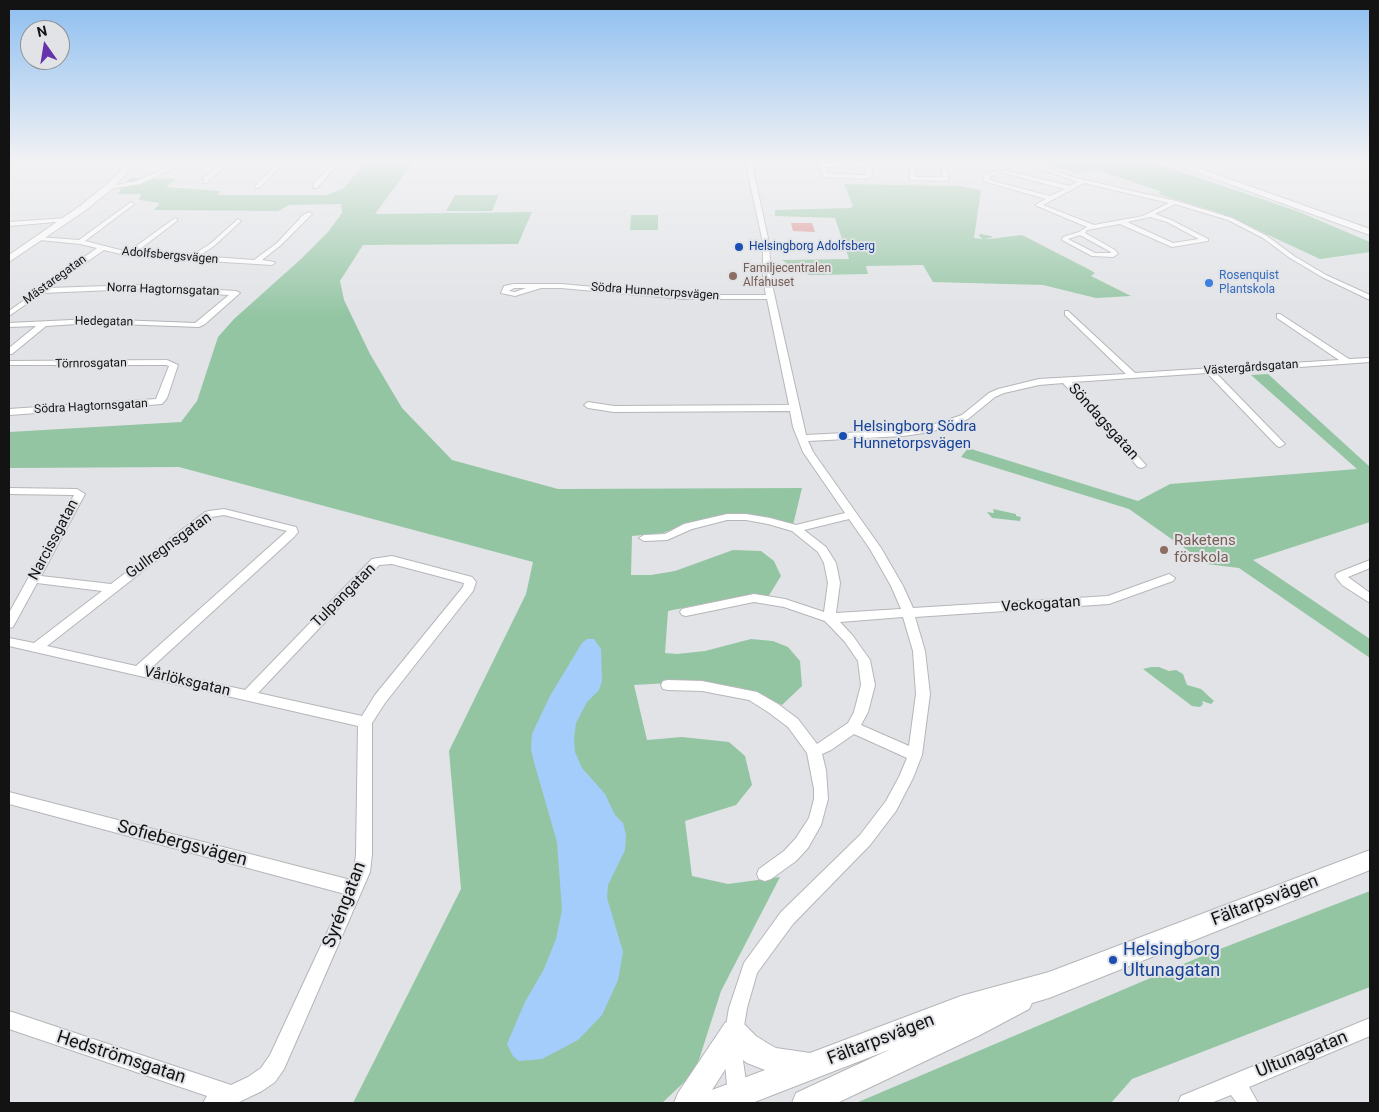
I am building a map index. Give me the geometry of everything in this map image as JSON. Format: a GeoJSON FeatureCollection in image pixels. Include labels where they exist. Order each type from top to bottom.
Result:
{"type":"FeatureCollection","features":[{"type":"Feature","properties":{"kind":"main road"},"geometry":{"type":"LineString","coordinates":[[1313,212],[1370,232]]}},
{"type":"Feature","properties":{"kind":"main road"},"geometry":{"type":"LineString","coordinates":[[1324,212],[1370,228]]}},
{"type":"Feature","properties":{"kind":"main road","name":"Fältarpsvägen"},"geometry":{"type":"LineString","coordinates":[[1048,985],[1370,860]]}},
{"type":"Feature","properties":{"kind":"street"},"geometry":{"type":"LineString","coordinates":[[9,259],[76,212]]}},
{"type":"Feature","properties":{"kind":"street"},"geometry":{"type":"LineString","coordinates":[[80,242],[120,212]]}},
{"type":"Feature","properties":{"kind":"street"},"geometry":{"type":"LineString","coordinates":[[731,1100],[734,1032],[743,990],[750,969],[787,918],[852,854],[883,818],[906,778],[915,755],[923,694],[919,651],[908,612],[887,568],[821,472],[808,452],[802,438],[770,298],[767,280],[766,243],[759,212]]}},
{"type":"Feature","properties":{"kind":"street"},"geometry":{"type":"LineString","coordinates":[[1055,212],[1093,227]]}},
{"type":"Feature","properties":{"kind":"street"},"geometry":{"type":"LineString","coordinates":[[1081,233],[1115,254],[1094,256],[1065,240],[1065,238],[1081,233],[1085,229],[1122,222],[1156,212]]}},
{"type":"Feature","properties":{"kind":"street"},"geometry":{"type":"LineString","coordinates":[[1209,212],[1245,226],[1265,237],[1307,267],[1370,298]]}},
{"type":"Feature","properties":{"kind":"street"},"geometry":{"type":"LineString","coordinates":[[255,262],[279,244],[309,214]]}},
{"type":"Feature","properties":{"kind":"street"},"geometry":{"type":"LineString","coordinates":[[1122,222],[1172,245],[1206,240],[1169,221],[1150,215]]}},
{"type":"Feature","properties":{"kind":"street"},"geometry":{"type":"LineString","coordinates":[[9,224],[67,219]]}},
{"type":"Feature","properties":{"kind":"street"},"geometry":{"type":"LineString","coordinates":[[129,254],[175,220]]}},
{"type":"Feature","properties":{"kind":"street"},"geometry":{"type":"LineString","coordinates":[[192,258],[212,244],[238,221]]}},
{"type":"Feature","properties":{"kind":"street","name":"Adolfsbergsvägen"},"geometry":{"type":"LineString","coordinates":[[40,238],[80,242],[129,254],[272,263]]}},
{"type":"Feature","properties":{"kind":"street","name":"Mästaregatan"},"geometry":{"type":"LineString","coordinates":[[9,314],[90,254],[102,248]]}},
{"type":"Feature","properties":{"kind":"street","name":"Södra Hunnetorpsvägen"},"geometry":{"type":"LineString","coordinates":[[540,286],[582,286],[690,297],[770,298]]}},
{"type":"Feature","properties":{"kind":"street","name":"Norra Hagtornsgatan"},"geometry":{"type":"LineString","coordinates":[[39,291],[136,287],[236,293],[198,324]]}},
{"type":"Feature","properties":{"kind":"street"},"geometry":{"type":"LineString","coordinates":[[1068,313],[1132,375]]}},
{"type":"Feature","properties":{"kind":"street"},"geometry":{"type":"LineString","coordinates":[[1280,316],[1347,361]]}},
{"type":"Feature","properties":{"kind":"street","name":"Hedegatan"},"geometry":{"type":"LineString","coordinates":[[9,325],[92,321],[198,324]]}},
{"type":"Feature","properties":{"kind":"street"},"geometry":{"type":"LineString","coordinates":[[9,352],[44,323]]}},
{"type":"Feature","properties":{"kind":"street","name":"Västergårdsgatan"},"geometry":{"type":"LineString","coordinates":[[802,438],[904,433],[932,429],[965,418],[992,395],[1007,389],[1039,382],[1370,360]]}},
{"type":"Feature","properties":{"kind":"street","name":"Törnrosgatan"},"geometry":{"type":"LineString","coordinates":[[9,363],[173,363]]}},
{"type":"Feature","properties":{"kind":"street","name":"Södra Hagtornsgatan"},"geometry":{"type":"LineString","coordinates":[[9,412],[159,402],[163,398],[174,365],[173,363]]}},
{"type":"Feature","properties":{"kind":"street"},"geometry":{"type":"LineString","coordinates":[[1209,371],[1280,444]]}},
{"type":"Feature","properties":{"kind":"street","name":"Söndagsgatan"},"geometry":{"type":"LineString","coordinates":[[1066,380],[1141,465]]}},
{"type":"Feature","properties":{"kind":"street"},"geometry":{"type":"LineString","coordinates":[[588,405],[614,409],[794,408]]}},
{"type":"Feature","properties":{"kind":"street","name":"Narcissgatan"},"geometry":{"type":"LineString","coordinates":[[9,491],[80,492],[9,624]]}},
{"type":"Feature","properties":{"kind":"street","name":"Gullregnsgatan"},"geometry":{"type":"LineString","coordinates":[[36,648],[205,515],[212,512],[224,512],[293,530],[290,535],[139,671]]}},
{"type":"Feature","properties":{"kind":"street"},"geometry":{"type":"LineString","coordinates":[[796,529],[851,515]]}},
{"type":"Feature","properties":{"kind":"street"},"geometry":{"type":"LineString","coordinates":[[644,538],[667,536],[688,526],[727,517],[770,520],[796,529],[822,550],[830,563],[834,583],[829,618]]}},
{"type":"Feature","properties":{"kind":"street","name":"Tulpangatan"},"geometry":{"type":"LineString","coordinates":[[247,696],[376,562],[392,560],[468,580],[470,582],[469,588],[380,699],[365,722]]}},
{"type":"Feature","properties":{"kind":"street"},"geometry":{"type":"LineString","coordinates":[[1370,564],[1341,576],[1346,582],[1370,599]]}},
{"type":"Feature","properties":{"kind":"street","name":"Veckogatan"},"geometry":{"type":"LineString","coordinates":[[908,612],[1109,600],[1169,578]]}},
{"type":"Feature","properties":{"kind":"street"},"geometry":{"type":"LineString","coordinates":[[34,579],[112,588]]}},
{"type":"Feature","properties":{"kind":"street"},"geometry":{"type":"LineString","coordinates":[[686,612],[754,598],[785,603],[829,618],[908,612]]}},
{"type":"Feature","properties":{"kind":"street"},"geometry":{"type":"LineString","coordinates":[[814,751],[826,746],[853,727],[861,712],[868,685],[864,660],[850,639],[829,618]]}},
{"type":"Feature","properties":{"kind":"street","name":"Vårlöksgatan"},"geometry":{"type":"LineString","coordinates":[[9,642],[365,722]]}},
{"type":"Feature","properties":{"kind":"street"},"geometry":{"type":"LineString","coordinates":[[668,685],[702,686],[752,696],[773,708],[793,723],[814,751],[821,789],[816,820],[802,843],[790,856],[765,874]]}},
{"type":"Feature","properties":{"kind":"street","name":"Syréngatan"},"geometry":{"type":"LineString","coordinates":[[234,1095],[268,1075],[277,1062],[362,872],[364,854],[365,722]]}},
{"type":"Feature","properties":{"kind":"street"},"geometry":{"type":"LineString","coordinates":[[853,727],[915,755]]}},
{"type":"Feature","properties":{"kind":"street","name":"Sofiebergsvägen"},"geometry":{"type":"LineString","coordinates":[[9,798],[355,889]]}},
{"type":"Feature","properties":{"kind":"street","name":"Fältarpsvägen"},"geometry":{"type":"LineString","coordinates":[[731,1100],[961,1009],[1048,985]]}},
{"type":"Feature","properties":{"kind":"street","name":"Fältarpsvägen"},"geometry":{"type":"LineString","coordinates":[[806,1103],[962,1030],[1048,985]]}},
{"type":"Feature","properties":{"kind":"street","name":"Hedströmsgatan"},"geometry":{"type":"LineString","coordinates":[[9,1020],[234,1095]]}},
{"type":"Feature","properties":{"kind":"street","name":"Ultunagatan"},"geometry":{"type":"LineString","coordinates":[[1188,1103],[1370,1027]]}},
{"type":"Feature","properties":{"kind":"street"},"geometry":{"type":"LineString","coordinates":[[734,1032],[746,1046],[756,1053],[775,1061],[811,1067]]}},
{"type":"Feature","properties":{"kind":"street"},"geometry":{"type":"LineString","coordinates":[[688,1103],[734,1032]]}},
{"type":"Feature","properties":{"kind":"street","name":"Ultunagatan"},"geometry":{"type":"LineString","coordinates":[[1234,1083],[1248,1103]]}},
{"type":"Feature","properties":{"kind":"street"},"geometry":{"type":"LineString","coordinates":[[214,1103],[234,1095]]}},
{"type":"Feature","properties":{"kind":"green space"},"geometry":{"type":"Polygon","coordinates":[[[532,212],[518,244],[363,245],[340,281],[344,300],[370,354],[402,408],[452,460],[558,489],[802,488],[793,525],[768,517],[740,514],[712,517],[663,533],[632,536],[631,575],[651,575],[675,571],[733,550],[761,551],[774,561],[781,576],[768,597],[738,597],[668,611],[665,653],[677,654],[705,651],[751,639],[773,641],[788,647],[800,661],[802,686],[782,705],[737,687],[687,682],[634,685],[647,740],[682,737],[729,742],[745,756],[752,785],[736,805],[685,821],[692,876],[728,884],[780,877],[721,991],[695,1072],[662,1103],[353,1103],[461,889],[449,751],[526,594],[533,562],[179,467],[9,468],[9,432],[181,422],[197,401],[218,337],[234,319],[328,232],[342,213],[532,212]]]}},
{"type":"Feature","properties":{"kind":"green space"},"geometry":{"type":"Polygon","coordinates":[[[775,212],[978,212],[974,238],[983,239],[979,236],[980,234],[992,236],[991,238],[985,238],[990,239],[1022,235],[1092,271],[1095,273],[1091,276],[1131,296],[1096,298],[1043,285],[933,282],[923,265],[866,266],[868,274],[810,275],[798,271],[782,260],[849,259],[835,218],[775,216],[775,212]]]}},
{"type":"Feature","properties":{"kind":"green space"},"geometry":{"type":"Polygon","coordinates":[[[1216,212],[1299,212],[1370,242],[1370,252],[1320,259],[1216,212]]]}},
{"type":"Feature","properties":{"kind":"green space"},"geometry":{"type":"Polygon","coordinates":[[[631,215],[658,215],[658,230],[630,230],[631,215]]]}},
{"type":"Feature","properties":{"kind":"green space"},"geometry":{"type":"Polygon","coordinates":[[[1268,374],[1370,467],[1370,522],[1253,560],[1370,639],[1370,658],[1239,568],[1207,564],[1129,509],[961,457],[968,448],[1138,501],[1170,484],[1357,469],[1251,375],[1268,374]]]}},
{"type":"Feature","properties":{"kind":"green space"},"geometry":{"type":"Polygon","coordinates":[[[993,509],[1016,514],[1016,516],[1021,517],[1020,521],[992,518],[987,512],[994,513],[993,509]]]}},
{"type":"Feature","properties":{"kind":"green space"},"geometry":{"type":"Polygon","coordinates":[[[1159,667],[1169,671],[1176,670],[1183,674],[1187,685],[1201,689],[1214,701],[1211,704],[1202,701],[1203,704],[1200,707],[1192,706],[1143,669],[1159,667]]]}},
{"type":"Feature","properties":{"kind":"green space"},"geometry":{"type":"Polygon","coordinates":[[[1370,891],[1370,987],[1132,1079],[1111,1103],[856,1103],[1207,954],[1370,891]]]}},
{"type":"Feature","properties":{"kind":"water"},"geometry":{"type":"Polygon","coordinates":[[[587,639],[594,639],[601,649],[602,681],[599,690],[587,702],[576,723],[575,752],[582,768],[605,794],[615,815],[623,823],[626,835],[625,850],[608,885],[607,898],[623,952],[618,980],[602,1015],[578,1040],[542,1059],[519,1061],[513,1056],[507,1044],[525,1002],[544,969],[556,939],[562,910],[557,842],[534,762],[531,749],[532,734],[550,696],[582,643],[587,639]]]}},
{"type":"Feature","properties":{"kind":"building"},"geometry":{"type":"Polygon","coordinates":[[[791,223],[812,223],[815,232],[793,231],[791,223]]]}},
{"type":"Feature","properties":{"kind":"place","name":"Helsingborg Adolfsberg"},"geometry":{"type":"Point","coordinates":[739,247]}},
{"type":"Feature","properties":{"kind":"place","name":"Familjecentralen Alfahuset"},"geometry":{"type":"Point","coordinates":[733,276]}},
{"type":"Feature","properties":{"kind":"place","name":"Rosenquist Plantskola"},"geometry":{"type":"Point","coordinates":[1209,283]}},
{"type":"Feature","properties":{"kind":"place","name":"Helsingborg Södra Hunnetorpsvägen"},"geometry":{"type":"Point","coordinates":[843,436]}},
{"type":"Feature","properties":{"kind":"place","name":"Raketens förskola"},"geometry":{"type":"Point","coordinates":[1164,550]}},
{"type":"Feature","properties":{"kind":"place","name":"Helsingborg Ultunagatan"},"geometry":{"type":"Point","coordinates":[1113,960]}}]}
